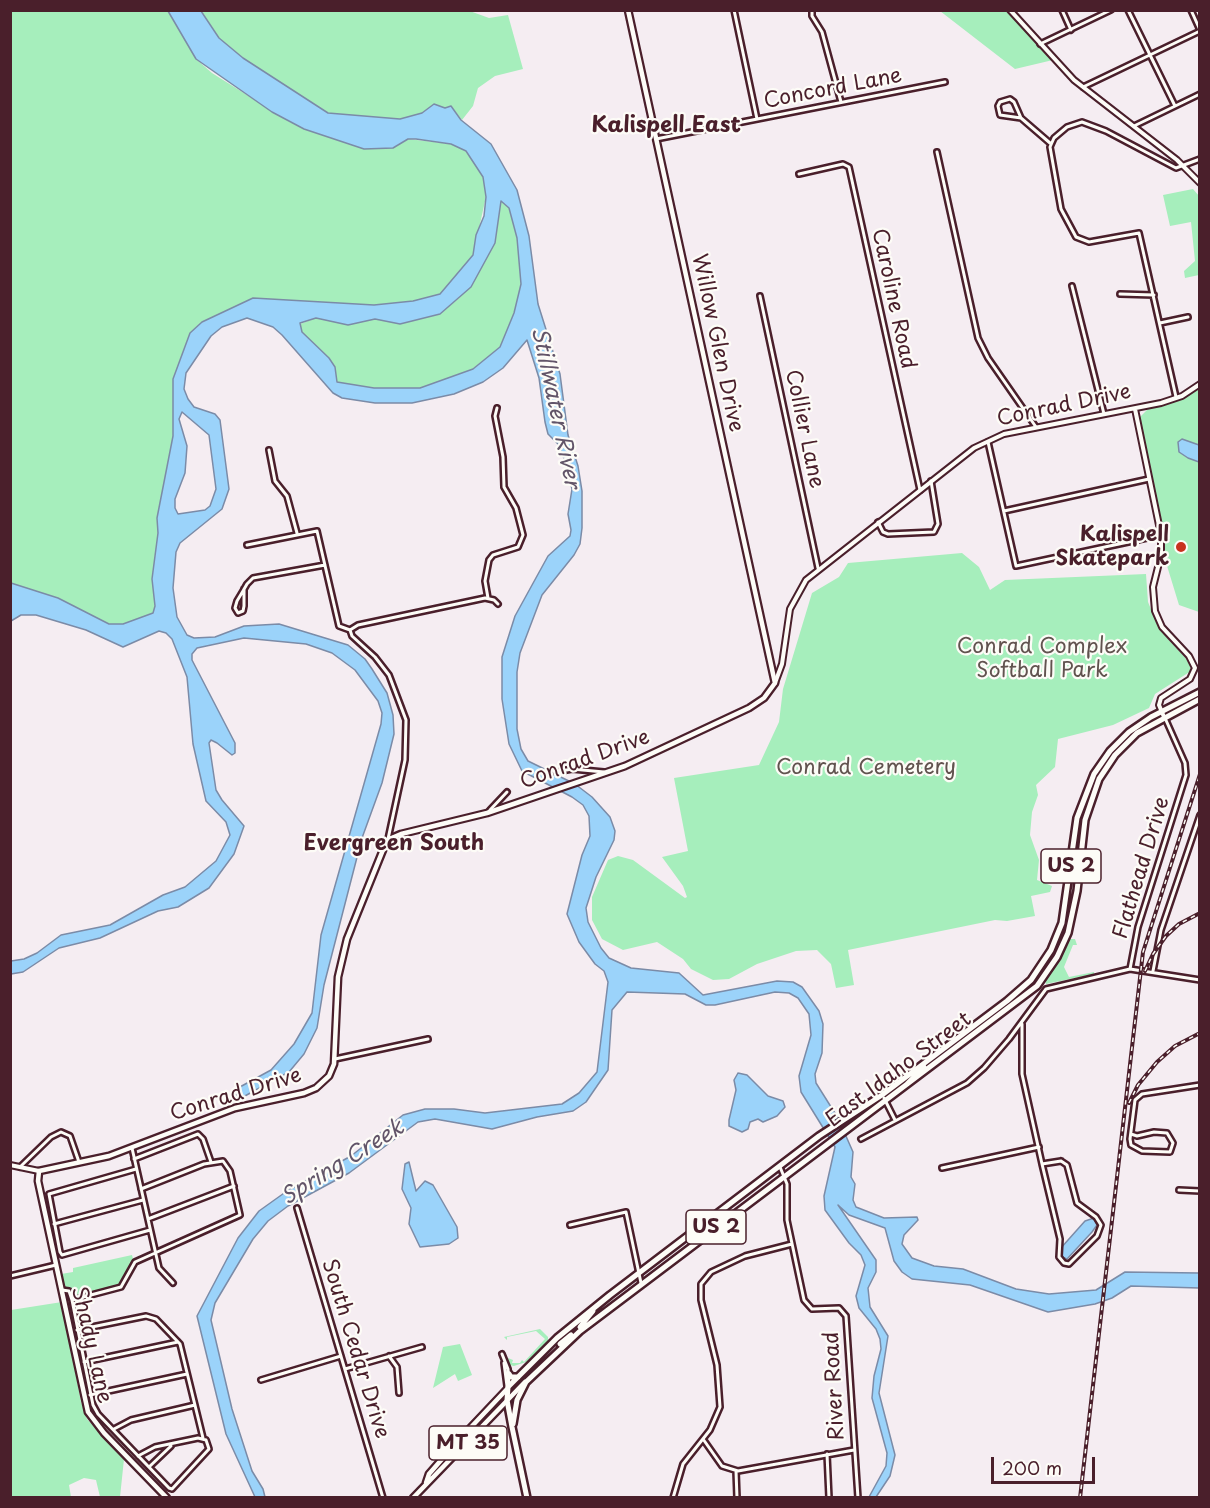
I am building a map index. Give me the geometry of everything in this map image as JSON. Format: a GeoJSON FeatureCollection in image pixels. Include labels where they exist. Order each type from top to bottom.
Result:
{"type":"FeatureCollection","features":[{"type":"Feature","properties":{"kind":"highway","name":"East Idaho Street"},"geometry":{"type":"LineString","coordinates":[[529,1378],[580,1331],[641,1282],[853,1126],[944,1048],[1031,980],[1046,958],[1064,913],[1076,826],[1090,782],[1104,758],[1122,738],[1200,692]]}},
{"type":"Feature","properties":{"kind":"highway","name":"East Idaho Street"},"geometry":{"type":"LineString","coordinates":[[508,1387],[557,1338],[819,1136],[905,1087],[1036,986],[1057,957],[1068,933],[1077,891],[1085,820],[1099,779],[1115,755],[1137,733],[1163,714],[1200,699]]}},
{"type":"Feature","properties":{"kind":"highway"},"geometry":{"type":"LineString","coordinates":[[905,1087],[911,1078],[944,1048]]}},
{"type":"Feature","properties":{"kind":"highway"},"geometry":{"type":"LineString","coordinates":[[560,1344],[587,1320],[598,1305]]}},
{"type":"Feature","properties":{"kind":"highway"},"geometry":{"type":"LineString","coordinates":[[509,1374],[511,1377],[519,1376]]}},
{"type":"Feature","properties":{"kind":"highway","name":"US 2"},"geometry":{"type":"LineString","coordinates":[[512,1427],[517,1400],[529,1378]]}},
{"type":"Feature","properties":{"kind":"highway","name":"US 2"},"geometry":{"type":"LineString","coordinates":[[508,1387],[507,1400],[527,1497]]}},
{"type":"Feature","properties":{"kind":"main road","name":"Willow Glen Drive"},"geometry":{"type":"LineString","coordinates":[[628,10],[775,683]]}},
{"type":"Feature","properties":{"kind":"main road","name":"Conrad Drive"},"geometry":{"type":"LineString","coordinates":[[388,839],[484,814],[615,770],[749,708],[764,698],[775,683]]}},
{"type":"Feature","properties":{"kind":"main road"},"geometry":{"type":"LineString","coordinates":[[335,1059],[337,990],[343,953],[374,867],[388,839]]}},
{"type":"Feature","properties":{"kind":"main road","name":"Conrad Drive"},"geometry":{"type":"LineString","coordinates":[[39,1171],[79,1164],[132,1148],[235,1108],[310,1091],[325,1080],[335,1059]]}},
{"type":"Feature","properties":{"kind":"main road","name":"Shady Lane"},"geometry":{"type":"LineString","coordinates":[[39,1171],[38,1180],[88,1413],[167,1497]]}},
{"type":"Feature","properties":{"kind":"main road","name":"East Idaho Street"},"geometry":{"type":"LineString","coordinates":[[507,1400],[529,1378]]}},
{"type":"Feature","properties":{"kind":"main road","name":"MT 35"},"geometry":{"type":"LineString","coordinates":[[426,1483],[429,1474],[451,1448],[508,1387]]}},
{"type":"Feature","properties":{"kind":"main road","name":"MT 35"},"geometry":{"type":"LineString","coordinates":[[413,1497],[426,1483],[435,1478],[507,1400]]}},
{"type":"Feature","properties":{"kind":"street"},"geometry":{"type":"LineString","coordinates":[[734,10],[757,119]]}},
{"type":"Feature","properties":{"kind":"street"},"geometry":{"type":"LineString","coordinates":[[812,10],[812,16],[822,32],[841,102]]}},
{"type":"Feature","properties":{"kind":"street"},"geometry":{"type":"LineString","coordinates":[[1010,10],[1083,87],[1184,167],[1200,183]]}},
{"type":"Feature","properties":{"kind":"street"},"geometry":{"type":"LineString","coordinates":[[1062,10],[1071,30]]}},
{"type":"Feature","properties":{"kind":"street"},"geometry":{"type":"LineString","coordinates":[[1040,44],[1111,10]]}},
{"type":"Feature","properties":{"kind":"street"},"geometry":{"type":"LineString","coordinates":[[1128,10],[1175,106]]}},
{"type":"Feature","properties":{"kind":"street"},"geometry":{"type":"LineString","coordinates":[[1083,87],[1200,30],[1191,10]]}},
{"type":"Feature","properties":{"kind":"street","name":"Concord Lane"},"geometry":{"type":"LineString","coordinates":[[656,139],[945,82]]}},
{"type":"Feature","properties":{"kind":"street"},"geometry":{"type":"LineString","coordinates":[[1134,126],[1200,94]]}},
{"type":"Feature","properties":{"kind":"street"},"geometry":{"type":"LineString","coordinates":[[1021,118],[1000,114],[998,106],[1000,102],[1010,99],[1014,102],[1021,118],[1051,143],[1061,209],[1076,237],[1089,242],[1139,233],[1176,398]]}},
{"type":"Feature","properties":{"kind":"street"},"geometry":{"type":"LineString","coordinates":[[1051,143],[1071,125],[1087,123],[1176,168],[1184,167],[1200,159]]}},
{"type":"Feature","properties":{"kind":"street"},"geometry":{"type":"LineString","coordinates":[[938,152],[978,338],[988,358],[1036,427]]}},
{"type":"Feature","properties":{"kind":"street","name":"Caroline Road"},"geometry":{"type":"LineString","coordinates":[[799,174],[843,164],[849,167],[920,490]]}},
{"type":"Feature","properties":{"kind":"street"},"geometry":{"type":"LineString","coordinates":[[1072,286],[1104,414]]}},
{"type":"Feature","properties":{"kind":"street"},"geometry":{"type":"LineString","coordinates":[[1120,294],[1154,295]]}},
{"type":"Feature","properties":{"kind":"street","name":"Collier Lane"},"geometry":{"type":"LineString","coordinates":[[760,296],[818,568]]}},
{"type":"Feature","properties":{"kind":"street"},"geometry":{"type":"LineString","coordinates":[[1160,323],[1188,317]]}},
{"type":"Feature","properties":{"kind":"street","name":"Conrad Drive"},"geometry":{"type":"LineString","coordinates":[[775,683],[782,664],[792,601],[806,579],[987,440],[1036,427],[1135,409],[1176,398],[1200,384]]}},
{"type":"Feature","properties":{"kind":"street"},"geometry":{"type":"LineString","coordinates":[[488,598],[485,581],[489,560],[493,555],[518,547],[522,535],[516,508],[504,487],[503,457],[495,416],[497,408]]}},
{"type":"Feature","properties":{"kind":"street"},"geometry":{"type":"LineString","coordinates":[[1135,409],[1161,535],[1161,555],[1153,587],[1155,611],[1161,627],[1189,656],[1195,668],[1190,679],[1161,698],[1163,714]]}},
{"type":"Feature","properties":{"kind":"street"},"geometry":{"type":"LineString","coordinates":[[987,440],[1016,566],[1161,535]]}},
{"type":"Feature","properties":{"kind":"street"},"geometry":{"type":"LineString","coordinates":[[269,450],[275,482],[287,496],[297,533]]}},
{"type":"Feature","properties":{"kind":"street"},"geometry":{"type":"LineString","coordinates":[[1004,511],[1149,479]]}},
{"type":"Feature","properties":{"kind":"street"},"geometry":{"type":"LineString","coordinates":[[878,522],[883,532],[888,534],[934,532],[938,524],[931,481]]}},
{"type":"Feature","properties":{"kind":"street"},"geometry":{"type":"LineString","coordinates":[[247,545],[297,533],[317,531],[339,626],[350,630]]}},
{"type":"Feature","properties":{"kind":"street"},"geometry":{"type":"LineString","coordinates":[[244,589],[243,611],[238,613],[235,608],[244,589],[253,578],[325,565]]}},
{"type":"Feature","properties":{"kind":"street"},"geometry":{"type":"LineString","coordinates":[[350,630],[358,625],[488,598],[498,604]]}},
{"type":"Feature","properties":{"kind":"street"},"geometry":{"type":"LineString","coordinates":[[350,630],[352,636],[375,657],[389,675],[406,720],[405,760],[388,839]]}},
{"type":"Feature","properties":{"kind":"street","name":"Flathead Drive"},"geometry":{"type":"LineString","coordinates":[[1163,714],[1185,762],[1186,775],[1138,927],[1131,969],[1200,978]]}},
{"type":"Feature","properties":{"kind":"street"},"geometry":{"type":"LineString","coordinates":[[556,772],[572,769],[615,770]]}},
{"type":"Feature","properties":{"kind":"street"},"geometry":{"type":"LineString","coordinates":[[484,814],[493,808],[507,792]]}},
{"type":"Feature","properties":{"kind":"street"},"geometry":{"type":"LineString","coordinates":[[1153,971],[1161,930],[1200,815]]}},
{"type":"Feature","properties":{"kind":"street"},"geometry":{"type":"LineString","coordinates":[[1036,986],[1046,989],[1131,969]]}},
{"type":"Feature","properties":{"kind":"street"},"geometry":{"type":"LineString","coordinates":[[861,1139],[967,1083],[984,1068],[1046,989]]}},
{"type":"Feature","properties":{"kind":"street"},"geometry":{"type":"LineString","coordinates":[[1024,1019],[1021,1029],[1022,1074],[1042,1164],[1060,1239],[1059,1255],[1064,1263],[1071,1264],[1098,1234],[1100,1223],[1077,1203],[1066,1163],[1061,1161],[1042,1164]]}},
{"type":"Feature","properties":{"kind":"street"},"geometry":{"type":"LineString","coordinates":[[335,1059],[428,1039]]}},
{"type":"Feature","properties":{"kind":"street"},"geometry":{"type":"LineString","coordinates":[[1131,1134],[1137,1136],[1162,1131],[1171,1137],[1173,1148],[1165,1152],[1136,1149],[1131,1145],[1131,1134],[1137,1097],[1200,1085]]}},
{"type":"Feature","properties":{"kind":"street"},"geometry":{"type":"LineString","coordinates":[[884,1098],[895,1120]]}},
{"type":"Feature","properties":{"kind":"street"},"geometry":{"type":"LineString","coordinates":[[20,1167],[51,1137],[64,1132],[70,1136],[79,1164]]}},
{"type":"Feature","properties":{"kind":"street"},"geometry":{"type":"LineString","coordinates":[[134,1159],[198,1134],[203,1139],[211,1162]]}},
{"type":"Feature","properties":{"kind":"street"},"geometry":{"type":"LineString","coordinates":[[942,1168],[1039,1147]]}},
{"type":"Feature","properties":{"kind":"street"},"geometry":{"type":"LineString","coordinates":[[132,1148],[159,1268],[173,1283]]}},
{"type":"Feature","properties":{"kind":"street"},"geometry":{"type":"LineString","coordinates":[[72,1300],[121,1287],[132,1264],[239,1217],[234,1186],[226,1163],[211,1162],[141,1190]]}},
{"type":"Feature","properties":{"kind":"street"},"geometry":{"type":"LineString","coordinates":[[10,1165],[39,1171]]}},
{"type":"Feature","properties":{"kind":"street","name":"River Road"},"geometry":{"type":"LineString","coordinates":[[780,1167],[784,1177],[792,1244],[807,1306],[815,1310],[840,1308],[845,1314],[858,1497]]}},
{"type":"Feature","properties":{"kind":"street"},"geometry":{"type":"LineString","coordinates":[[136,1169],[52,1192],[48,1197],[54,1224],[62,1255],[150,1230]]}},
{"type":"Feature","properties":{"kind":"street"},"geometry":{"type":"LineString","coordinates":[[148,1219],[234,1186]]}},
{"type":"Feature","properties":{"kind":"street"},"geometry":{"type":"LineString","coordinates":[[1179,1190],[1200,1191]]}},
{"type":"Feature","properties":{"kind":"street"},"geometry":{"type":"LineString","coordinates":[[54,1224],[143,1200]]}},
{"type":"Feature","properties":{"kind":"street","name":"South Cedar Drive"},"geometry":{"type":"LineString","coordinates":[[297,1208],[383,1497]]}},
{"type":"Feature","properties":{"kind":"street"},"geometry":{"type":"LineString","coordinates":[[570,1225],[626,1212],[641,1282]]}},
{"type":"Feature","properties":{"kind":"street"},"geometry":{"type":"LineString","coordinates":[[674,1497],[683,1464],[717,1419],[720,1403],[717,1365],[700,1296],[701,1284],[711,1272],[745,1256],[792,1244]]}},
{"type":"Feature","properties":{"kind":"street"},"geometry":{"type":"LineString","coordinates":[[10,1276],[56,1265]]}},
{"type":"Feature","properties":{"kind":"street"},"geometry":{"type":"LineString","coordinates":[[62,1290],[69,1291],[72,1300],[77,1330],[90,1395],[94,1409],[169,1488],[174,1488],[207,1454],[209,1449],[203,1438],[178,1342],[150,1316],[77,1330]]}},
{"type":"Feature","properties":{"kind":"street"},"geometry":{"type":"LineString","coordinates":[[84,1362],[178,1342]]}},
{"type":"Feature","properties":{"kind":"street"},"geometry":{"type":"LineString","coordinates":[[345,1369],[423,1347]]}},
{"type":"Feature","properties":{"kind":"street"},"geometry":{"type":"LineString","coordinates":[[502,1354],[509,1374],[508,1387],[502,1354]]}},
{"type":"Feature","properties":{"kind":"street"},"geometry":{"type":"LineString","coordinates":[[261,1380],[341,1356]]}},
{"type":"Feature","properties":{"kind":"street"},"geometry":{"type":"LineString","coordinates":[[389,1356],[397,1368],[399,1392]]}},
{"type":"Feature","properties":{"kind":"street"},"geometry":{"type":"LineString","coordinates":[[90,1395],[187,1374]]}},
{"type":"Feature","properties":{"kind":"street"},"geometry":{"type":"LineString","coordinates":[[113,1430],[131,1420],[195,1405]]}},
{"type":"Feature","properties":{"kind":"street"},"geometry":{"type":"LineString","coordinates":[[138,1456],[154,1447],[203,1438]]}},
{"type":"Feature","properties":{"kind":"street"},"geometry":{"type":"LineString","coordinates":[[703,1439],[722,1466],[736,1471],[854,1450]]}},
{"type":"Feature","properties":{"kind":"street"},"geometry":{"type":"LineString","coordinates":[[149,1467],[172,1445]]}},
{"type":"Feature","properties":{"kind":"street"},"geometry":{"type":"LineString","coordinates":[[827,1455],[829,1497]]}},
{"type":"Feature","properties":{"kind":"street"},"geometry":{"type":"LineString","coordinates":[[137,1467],[144,1461]]}},
{"type":"Feature","properties":{"kind":"street"},"geometry":{"type":"LineString","coordinates":[[736,1471],[737,1497]]}},
{"type":"Feature","properties":{"kind":"green space"},"geometry":{"type":"Polygon","coordinates":[[[467,10],[489,18],[508,15],[523,69],[495,76],[478,88],[473,106],[462,120],[451,106],[445,108],[434,104],[422,113],[400,119],[328,113],[243,58],[219,38],[201,11],[467,10]]]}},
{"type":"Feature","properties":{"kind":"green space"},"geometry":{"type":"Polygon","coordinates":[[[10,11],[168,11],[196,59],[212,73],[290,122],[364,149],[393,148],[408,139],[451,144],[466,151],[484,177],[486,197],[473,255],[440,294],[413,301],[374,305],[253,298],[202,322],[190,333],[173,379],[173,436],[157,518],[158,533],[152,579],[155,606],[153,613],[123,624],[109,624],[58,598],[11,583],[10,11]]]}},
{"type":"Feature","properties":{"kind":"green space"},"geometry":{"type":"Polygon","coordinates":[[[940,11],[1007,11],[1053,60],[1015,69],[940,11]]]}},
{"type":"Feature","properties":{"kind":"green space"},"geometry":{"type":"Polygon","coordinates":[[[1193,189],[1199,196],[1199,275],[1185,278],[1184,271],[1195,261],[1191,222],[1170,226],[1163,195],[1193,189]]]}},
{"type":"Feature","properties":{"kind":"green space"},"geometry":{"type":"Polygon","coordinates":[[[501,201],[509,208],[517,238],[521,284],[514,313],[500,347],[473,369],[420,388],[374,388],[337,382],[335,367],[329,358],[302,332],[300,324],[316,318],[348,325],[375,319],[400,324],[440,314],[459,298],[495,243],[501,201]]]}},
{"type":"Feature","properties":{"kind":"green space"},"geometry":{"type":"Polygon","coordinates":[[[1199,387],[1199,612],[1179,605],[1164,556],[1163,535],[1140,417],[1148,409],[1178,401],[1199,387]]]}},
{"type":"Feature","properties":{"kind":"green space"},"geometry":{"type":"Polygon","coordinates":[[[962,553],[979,567],[990,590],[1005,580],[1146,574],[1148,602],[1159,629],[1190,663],[1191,671],[1155,694],[1149,708],[1113,725],[1058,739],[1055,767],[1036,785],[1038,795],[1032,812],[1030,835],[1039,860],[1037,880],[1052,886],[1050,892],[1031,896],[1035,916],[1007,921],[995,920],[848,950],[854,985],[836,988],[831,964],[817,950],[796,951],[757,964],[729,979],[713,980],[691,969],[683,959],[657,942],[623,950],[602,939],[592,920],[592,897],[608,860],[618,856],[633,860],[685,898],[687,897],[683,886],[662,857],[688,851],[674,778],[759,765],[779,722],[783,689],[812,593],[839,577],[848,563],[962,553]]]}},
{"type":"Feature","properties":{"kind":"green space"},"geometry":{"type":"Polygon","coordinates":[[[1069,939],[1075,939],[1077,945],[1073,945],[1064,967],[1069,977],[1094,972],[1094,974],[1046,984],[1045,980],[1069,939]]]}},
{"type":"Feature","properties":{"kind":"green space"},"geometry":{"type":"Polygon","coordinates":[[[132,1255],[133,1259],[122,1284],[75,1296],[70,1287],[64,1288],[61,1274],[73,1272],[73,1268],[132,1255]]]}},
{"type":"Feature","properties":{"kind":"green space"},"geometry":{"type":"Polygon","coordinates":[[[62,1302],[81,1402],[87,1419],[124,1459],[120,1497],[100,1497],[96,1480],[84,1478],[69,1485],[71,1497],[11,1498],[11,1310],[62,1302]]]}},
{"type":"Feature","properties":{"kind":"green space"},"geometry":{"type":"Polygon","coordinates":[[[540,1329],[548,1337],[548,1343],[526,1362],[514,1366],[509,1365],[508,1358],[513,1360],[512,1363],[520,1363],[522,1360],[524,1362],[545,1339],[536,1331],[507,1337],[507,1340],[504,1337],[540,1329]]]}},
{"type":"Feature","properties":{"kind":"green space"},"geometry":{"type":"Polygon","coordinates":[[[460,1344],[472,1375],[458,1381],[455,1374],[433,1388],[443,1347],[460,1344]]]}},
{"type":"Feature","properties":{"kind":"water"},"geometry":{"type":"Polygon","coordinates":[[[168,11],[201,11],[219,38],[243,58],[328,113],[400,119],[422,113],[434,104],[445,108],[451,106],[461,120],[491,144],[517,190],[529,236],[538,304],[560,374],[568,435],[578,466],[582,491],[582,528],[580,544],[574,555],[542,595],[520,653],[517,672],[517,729],[521,749],[528,761],[575,784],[592,797],[610,817],[615,831],[614,840],[596,877],[586,908],[588,922],[601,948],[609,958],[631,968],[679,973],[703,995],[777,981],[793,982],[802,987],[819,1011],[823,1024],[822,1053],[815,1074],[816,1083],[838,1118],[853,1152],[851,1177],[855,1184],[853,1200],[856,1207],[884,1218],[917,1217],[918,1220],[904,1235],[902,1244],[912,1258],[934,1266],[963,1269],[1016,1289],[1049,1294],[1096,1290],[1125,1272],[1199,1273],[1199,1288],[1131,1286],[1112,1298],[1095,1304],[1048,1312],[970,1285],[912,1279],[902,1272],[894,1261],[885,1228],[849,1215],[838,1205],[876,1260],[876,1272],[868,1288],[870,1307],[888,1336],[879,1393],[895,1455],[890,1476],[876,1497],[869,1497],[886,1466],[887,1453],[872,1398],[874,1376],[881,1349],[880,1339],[876,1329],[859,1308],[856,1296],[865,1265],[861,1255],[849,1243],[825,1210],[824,1196],[835,1147],[801,1092],[799,1076],[811,1035],[809,1014],[798,998],[789,993],[775,992],[706,1005],[685,994],[627,992],[612,1010],[608,1070],[586,1102],[573,1111],[537,1117],[492,1129],[435,1119],[418,1122],[349,1173],[288,1206],[268,1221],[253,1239],[215,1303],[211,1320],[232,1409],[252,1471],[265,1497],[255,1497],[226,1434],[197,1316],[238,1238],[259,1211],[287,1191],[351,1156],[403,1115],[425,1109],[454,1109],[485,1113],[562,1104],[579,1093],[597,1072],[608,982],[604,971],[595,964],[579,942],[567,914],[582,855],[590,836],[589,816],[583,805],[572,797],[522,771],[509,744],[502,699],[502,657],[515,616],[548,556],[570,536],[571,530],[568,514],[572,489],[558,444],[548,434],[539,378],[527,340],[503,368],[483,382],[454,394],[412,403],[375,403],[342,398],[333,393],[273,327],[247,318],[222,327],[211,336],[186,373],[184,389],[188,399],[194,407],[215,414],[220,420],[229,489],[222,509],[180,543],[176,552],[173,588],[177,617],[187,635],[194,638],[215,637],[244,626],[279,624],[348,645],[365,659],[372,669],[387,693],[393,715],[394,734],[382,783],[362,838],[324,985],[317,1028],[304,1054],[289,1072],[243,1097],[234,1094],[238,1088],[271,1070],[294,1044],[312,1013],[321,935],[381,724],[382,713],[378,701],[355,670],[332,653],[306,644],[244,638],[197,648],[192,654],[192,660],[235,743],[235,753],[232,755],[217,743],[211,740],[209,743],[216,790],[244,826],[234,854],[209,888],[178,907],[158,911],[100,938],[59,948],[23,972],[11,974],[11,961],[24,959],[37,953],[61,935],[110,925],[163,895],[185,887],[216,861],[230,835],[226,822],[206,801],[193,744],[187,677],[172,639],[166,633],[159,631],[123,647],[86,630],[36,615],[21,615],[11,621],[11,583],[58,598],[109,624],[123,624],[153,613],[155,606],[152,579],[158,533],[157,518],[173,436],[173,379],[190,333],[202,322],[253,298],[374,305],[413,301],[440,294],[473,255],[476,235],[484,216],[486,197],[483,177],[466,151],[451,144],[416,139],[408,139],[393,148],[364,149],[304,129],[272,112],[196,59],[168,11]],[[501,201],[495,243],[471,287],[440,314],[400,324],[375,319],[348,325],[316,318],[300,323],[302,332],[329,358],[335,367],[337,382],[374,388],[420,388],[473,369],[500,347],[514,313],[521,284],[517,238],[509,208],[501,201]],[[182,412],[179,419],[187,446],[185,473],[175,499],[178,514],[205,510],[210,506],[216,489],[209,435],[182,412]]]}},
{"type":"Feature","properties":{"kind":"water"},"geometry":{"type":"Polygon","coordinates":[[[1182,439],[1199,445],[1199,462],[1179,452],[1178,442],[1182,439]]]}},
{"type":"Feature","properties":{"kind":"water"},"geometry":{"type":"Polygon","coordinates":[[[738,1073],[747,1075],[768,1096],[783,1101],[785,1107],[777,1116],[763,1122],[758,1119],[750,1122],[748,1129],[742,1132],[729,1126],[736,1090],[734,1080],[738,1073]]]}},
{"type":"Feature","properties":{"kind":"water"},"geometry":{"type":"Polygon","coordinates":[[[409,1162],[416,1191],[425,1181],[433,1185],[457,1227],[458,1238],[449,1244],[420,1247],[409,1224],[411,1208],[402,1189],[405,1164],[409,1162]]]}},
{"type":"Feature","properties":{"kind":"water"},"geometry":{"type":"Polygon","coordinates":[[[1094,1218],[1097,1225],[1092,1232],[1067,1259],[1062,1257],[1060,1249],[1085,1221],[1094,1218]]]}},
{"type":"Feature","properties":{"kind":"railway"},"geometry":{"type":"LineString","coordinates":[[1080,1498],[1143,952],[1200,774]]}},
{"type":"Feature","properties":{"kind":"railway"},"geometry":{"type":"LineString","coordinates":[[1145,971],[1153,954],[1166,936],[1179,924],[1200,913]]}},
{"type":"Feature","properties":{"kind":"railway"},"geometry":{"type":"LineString","coordinates":[[1129,1103],[1138,1085],[1157,1062],[1175,1046],[1200,1033]]}},
{"type":"Feature","properties":{"kind":"place","name":"Kalispell Skatepark"},"geometry":{"type":"Point","coordinates":[1181,547]}},
{"type":"Feature","properties":{"kind":"district","name":"Kalispell East"},"geometry":{"type":"Point","coordinates":[666,126]}},
{"type":"Feature","properties":{"kind":"district","name":"Evergreen South"},"geometry":{"type":"Point","coordinates":[394,844]}},
{"type":"Feature","properties":{"kind":"water label","name":"Stillwater River"},"geometry":{"type":"Point","coordinates":[555,408]}},
{"type":"Feature","properties":{"kind":"water label","name":"Spring Creek"},"geometry":{"type":"Point","coordinates":[343,1163]}},
{"type":"Feature","properties":{"kind":"park label","name":"Conrad Complex Softball Park"},"geometry":{"type":"Point","coordinates":[1042,659]}},
{"type":"Feature","properties":{"kind":"park label","name":"Conrad Cemetery"},"geometry":{"type":"Point","coordinates":[866,768]}}]}
